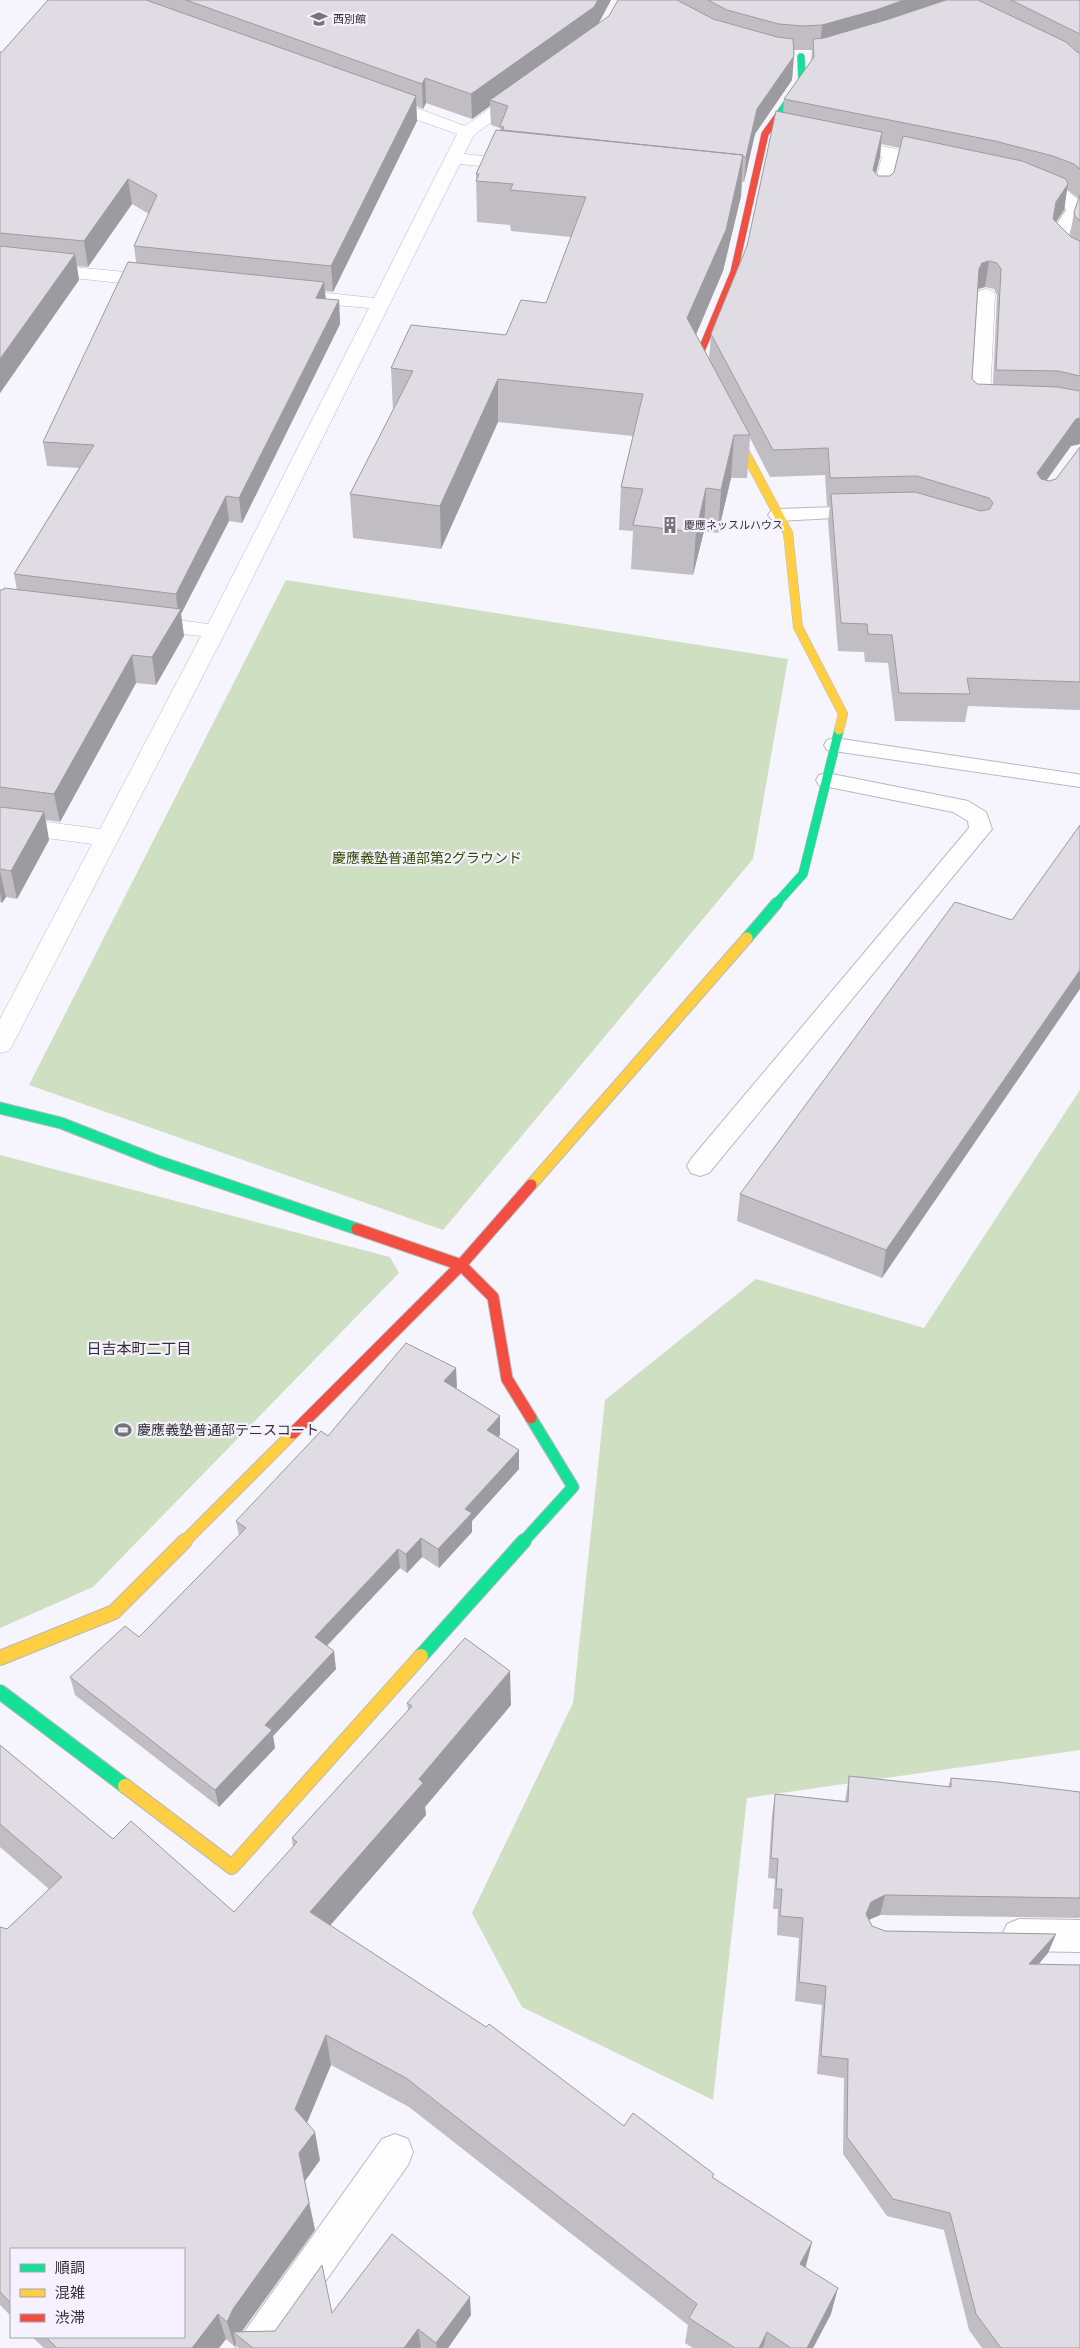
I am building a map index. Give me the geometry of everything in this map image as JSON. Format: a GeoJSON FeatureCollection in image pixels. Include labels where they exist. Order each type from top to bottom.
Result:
{"type":"FeatureCollection","features":[{"type":"Feature","properties":{"kind":"street"},"geometry":{"type":"LineString","coordinates":[[784,56],[820,56]]}},
{"type":"Feature","properties":{"kind":"street"},"geometry":{"type":"LineString","coordinates":[[710,386],[697,361],[734,272],[765,134],[802,81],[801,57]]}},
{"type":"Feature","properties":{"kind":"street"},"geometry":{"type":"LineString","coordinates":[[0,1044],[215,631],[467,132],[538,81]]}},
{"type":"Feature","properties":{"kind":"street"},"geometry":{"type":"LineString","coordinates":[[364,94],[467,132]]}},
{"type":"Feature","properties":{"kind":"street"},"geometry":{"type":"LineString","coordinates":[[769,128],[788,132]]}},
{"type":"Feature","properties":{"kind":"street"},"geometry":{"type":"LineString","coordinates":[[825,140],[891,153],[881,196]]}},
{"type":"Feature","properties":{"kind":"street"},"geometry":{"type":"LineString","coordinates":[[454,158],[533,166]]}},
{"type":"Feature","properties":{"kind":"street"},"geometry":{"type":"LineString","coordinates":[[732,188],[751,190]]}},
{"type":"Feature","properties":{"kind":"street"},"geometry":{"type":"LineString","coordinates":[[0,265],[175,283]]}},
{"type":"Feature","properties":{"kind":"street"},"geometry":{"type":"LineString","coordinates":[[273,293],[380,304]]}},
{"type":"Feature","properties":{"kind":"street"},"geometry":{"type":"LineString","coordinates":[[986,295],[980,405],[1016,405]]}},
{"type":"Feature","properties":{"kind":"street"},"geometry":{"type":"LineString","coordinates":[[0,1658],[114,1612],[461,1265],[803,874],[843,714],[798,627],[788,533],[724,412]]}},
{"type":"Feature","properties":{"kind":"street"},"geometry":{"type":"LineString","coordinates":[[127,620],[215,631]]}},
{"type":"Feature","properties":{"kind":"street"},"geometry":{"type":"LineString","coordinates":[[0,824],[106,838]]}},
{"type":"Feature","properties":{"kind":"street"},"geometry":{"type":"LineString","coordinates":[[0,1108],[61,1123],[160,1162],[461,1265],[493,1297],[506,1379],[573,1487],[232,1867],[0,1692]]}},
{"type":"Feature","properties":{"kind":"lane"},"geometry":{"type":"LineString","coordinates":[[891,153],[910,157]]}},
{"type":"Feature","properties":{"kind":"lane"},"geometry":{"type":"LineString","coordinates":[[1013,179],[1061,194],[1071,200],[1074,210],[1059,234],[1067,251]]}},
{"type":"Feature","properties":{"kind":"lane"},"geometry":{"type":"LineString","coordinates":[[778,514],[884,512]]}},
{"type":"Feature","properties":{"kind":"lane"},"geometry":{"type":"LineString","coordinates":[[835,744],[1077,781]]}},
{"type":"Feature","properties":{"kind":"lane"},"geometry":{"type":"LineString","coordinates":[[700,1166],[980,829],[978,817],[960,806],[826,780]]}},
{"type":"Feature","properties":{"kind":"lane"},"geometry":{"type":"LineString","coordinates":[[990,1935],[1080,1936]]}},
{"type":"Feature","properties":{"kind":"lane"},"geometry":{"type":"LineString","coordinates":[[255,2348],[395,2152]]}},
{"type":"Feature","properties":{"kind":"green space","name":"慶應義塾普通部第2グラウンド"},"geometry":{"type":"Polygon","coordinates":[[[286,580],[788,659],[753,859],[443,1230],[29,1085],[286,580]]]}},
{"type":"Feature","properties":{"kind":"green space"},"geometry":{"type":"Polygon","coordinates":[[[1080,1090],[1080,1750],[747,1798],[713,2100],[522,2007],[472,1913],[573,1703],[605,1400],[756,1279],[924,1328],[1080,1090]]]}},
{"type":"Feature","properties":{"kind":"green space","name":"慶應義塾普通部テニスコート"},"geometry":{"type":"Polygon","coordinates":[[[0,1155],[390,1257],[399,1273],[93,1587],[0,1628],[0,1155]]]}},
{"type":"Feature","properties":{"kind":"building"},"geometry":{"type":"Polygon","coordinates":[[[48,0],[146,0],[416,96],[331,266],[134,246],[157,195],[128,179],[84,241],[0,233],[0,52],[48,0]]]}},
{"type":"Feature","properties":{"kind":"building"},"geometry":{"type":"Polygon","coordinates":[[[186,0],[598,0],[594,7],[471,94],[425,78],[422,84],[186,0]]]}},
{"type":"Feature","properties":{"kind":"building"},"geometry":{"type":"Polygon","coordinates":[[[618,0],[677,0],[713,19],[777,37],[793,39],[794,56],[757,109],[746,157],[743,157],[743,155],[503,130],[504,127],[500,126],[508,106],[490,100],[609,16],[618,0]]]}},
{"type":"Feature","properties":{"kind":"building"},"geometry":{"type":"Polygon","coordinates":[[[708,0],[904,0],[822,25],[803,26],[779,24],[727,10],[708,0]]]}},
{"type":"Feature","properties":{"kind":"building"},"geometry":{"type":"Polygon","coordinates":[[[946,0],[978,0],[1066,42],[1080,53],[1080,169],[1074,164],[1053,156],[995,141],[784,99],[814,57],[813,39],[824,38],[889,19],[946,0]]]}},
{"type":"Feature","properties":{"kind":"building"},"geometry":{"type":"Polygon","coordinates":[[[1011,0],[1080,0],[1080,34],[1011,0]]]}},
{"type":"Feature","properties":{"kind":"building"},"geometry":{"type":"Polygon","coordinates":[[[776,111],[882,132],[873,170],[878,176],[890,176],[894,172],[903,136],[1022,161],[1066,179],[1068,184],[1056,202],[1053,219],[1071,237],[1080,241],[1080,376],[1058,371],[996,370],[1001,269],[997,263],[989,261],[982,263],[979,269],[972,379],[977,384],[1057,387],[1080,391],[1080,418],[1076,419],[1037,473],[1041,479],[1049,481],[1056,479],[1080,447],[1080,682],[967,678],[970,694],[899,693],[892,635],[868,634],[867,624],[841,623],[831,494],[915,492],[981,511],[990,509],[993,503],[989,498],[917,476],[830,478],[828,448],[773,450],[711,334],[747,246],[776,111]]]}},
{"type":"Feature","properties":{"kind":"building"},"geometry":{"type":"Polygon","coordinates":[[[496,130],[743,155],[726,230],[687,318],[750,435],[734,435],[721,490],[706,488],[696,532],[633,525],[643,489],[621,487],[643,394],[498,379],[440,506],[350,494],[413,371],[391,368],[411,325],[506,335],[521,300],[546,303],[586,197],[510,190],[513,184],[476,181],[479,174],[476,174],[496,130]]]}},
{"type":"Feature","properties":{"kind":"building"},"geometry":{"type":"Polygon","coordinates":[[[1080,195],[1080,221],[1074,212],[1080,195]]]}},
{"type":"Feature","properties":{"kind":"building"},"geometry":{"type":"Polygon","coordinates":[[[0,246],[75,254],[0,359],[0,246]]]}},
{"type":"Feature","properties":{"kind":"building"},"geometry":{"type":"Polygon","coordinates":[[[128,262],[324,282],[316,298],[339,300],[239,498],[226,496],[176,594],[14,574],[94,445],[43,442],[128,262]]]}},
{"type":"Feature","properties":{"kind":"building"},"geometry":{"type":"Polygon","coordinates":[[[4,588],[181,609],[152,657],[132,655],[54,794],[0,787],[0,590],[4,588]]]}},
{"type":"Feature","properties":{"kind":"building"},"geometry":{"type":"Polygon","coordinates":[[[0,807],[44,812],[11,871],[0,869],[0,807]]]}},
{"type":"Feature","properties":{"kind":"building"},"geometry":{"type":"Polygon","coordinates":[[[1080,825],[1080,970],[886,1250],[740,1194],[955,902],[1012,920],[1080,825]]]}},
{"type":"Feature","properties":{"kind":"building"},"geometry":{"type":"Polygon","coordinates":[[[406,1343],[456,1368],[444,1381],[500,1416],[487,1430],[519,1450],[465,1509],[472,1513],[438,1549],[421,1538],[406,1554],[398,1549],[315,1637],[334,1651],[265,1725],[272,1730],[215,1790],[70,1677],[125,1626],[139,1637],[246,1528],[236,1521],[321,1431],[328,1436],[406,1343]]]}},
{"type":"Feature","properties":{"kind":"building"},"geometry":{"type":"Polygon","coordinates":[[[465,1638],[510,1671],[419,1779],[423,1783],[310,1912],[486,2027],[489,2024],[624,2126],[633,2113],[714,2174],[712,2177],[812,2242],[800,2264],[838,2288],[807,2348],[791,2348],[767,2332],[759,2348],[735,2348],[689,2318],[697,2304],[406,2078],[326,2035],[295,2109],[315,2132],[299,2153],[309,2203],[233,2309],[227,2322],[218,2314],[192,2348],[57,2348],[47,2338],[185,2338],[185,2248],[10,2248],[10,2302],[0,2292],[0,1927],[7,1929],[62,1877],[0,1824],[0,1745],[113,1839],[131,1821],[234,1912],[297,1842],[292,1838],[412,1706],[407,1703],[465,1638]]]}},
{"type":"Feature","properties":{"kind":"building"},"geometry":{"type":"Polygon","coordinates":[[[849,1776],[951,1787],[951,1778],[1080,1792],[1080,1898],[885,1895],[871,1902],[866,1914],[872,1926],[885,1931],[1056,1934],[1029,1964],[1080,1965],[1080,2348],[1001,2348],[976,2314],[950,2213],[893,2199],[847,2137],[848,2059],[821,2056],[826,1986],[799,1982],[803,1918],[780,1916],[782,1889],[776,1889],[778,1859],[771,1858],[775,1794],[848,1802],[849,1776]]]}},
{"type":"Feature","properties":{"kind":"building"},"geometry":{"type":"Polygon","coordinates":[[[392,2234],[470,2297],[436,2343],[418,2329],[404,2348],[253,2348],[233,2332],[275,2331],[322,2265],[332,2313],[392,2234]]]}},
{"type":"Feature","properties":{"kind":"traffic: fast"},"geometry":{"type":"LineString","coordinates":[[778,116],[802,81],[801,57]]}},
{"type":"Feature","properties":{"kind":"traffic: fast"},"geometry":{"type":"LineString","coordinates":[[747,938],[803,874],[839,730]]}},
{"type":"Feature","properties":{"kind":"traffic: fast"},"geometry":{"type":"LineString","coordinates":[[0,1108],[61,1123],[160,1162],[357,1229]]}},
{"type":"Feature","properties":{"kind":"traffic: fast"},"geometry":{"type":"LineString","coordinates":[[421,1656],[573,1487],[531,1418]]}},
{"type":"Feature","properties":{"kind":"traffic: fast"},"geometry":{"type":"LineString","coordinates":[[0,1692],[125,1786]]}},
{"type":"Feature","properties":{"kind":"traffic: slow"},"geometry":{"type":"LineString","coordinates":[[730,424],[788,533],[798,627],[843,714],[839,730]]}},
{"type":"Feature","properties":{"kind":"traffic: slow"},"geometry":{"type":"LineString","coordinates":[[531,1185],[747,938]]}},
{"type":"Feature","properties":{"kind":"traffic: slow"},"geometry":{"type":"LineString","coordinates":[[0,1658],[114,1612],[293,1433]]}},
{"type":"Feature","properties":{"kind":"traffic: slow"},"geometry":{"type":"LineString","coordinates":[[125,1786],[232,1867],[421,1656]]}},
{"type":"Feature","properties":{"kind":"traffic: jam"},"geometry":{"type":"LineString","coordinates":[[707,379],[697,361],[734,272],[765,134],[778,116]]}},
{"type":"Feature","properties":{"kind":"traffic: jam"},"geometry":{"type":"LineString","coordinates":[[293,1433],[461,1265],[531,1185]]}},
{"type":"Feature","properties":{"kind":"traffic: jam"},"geometry":{"type":"LineString","coordinates":[[357,1229],[461,1265],[493,1297],[507,1379],[531,1418]]}},
{"type":"Feature","properties":{"kind":"place","name":"西別館"},"geometry":{"type":"Point","coordinates":[319,19]}},
{"type":"Feature","properties":{"kind":"place","name":"慶應ネッスルハウス"},"geometry":{"type":"Point","coordinates":[670,525]}},
{"type":"Feature","properties":{"kind":"place","name":"慶應義塾普通部テニスコート"},"geometry":{"type":"Point","coordinates":[123,1430]}},
{"type":"Feature","properties":{"kind":"district","name":"日吉本町二丁目"},"geometry":{"type":"Point","coordinates":[139,1348]}}]}
